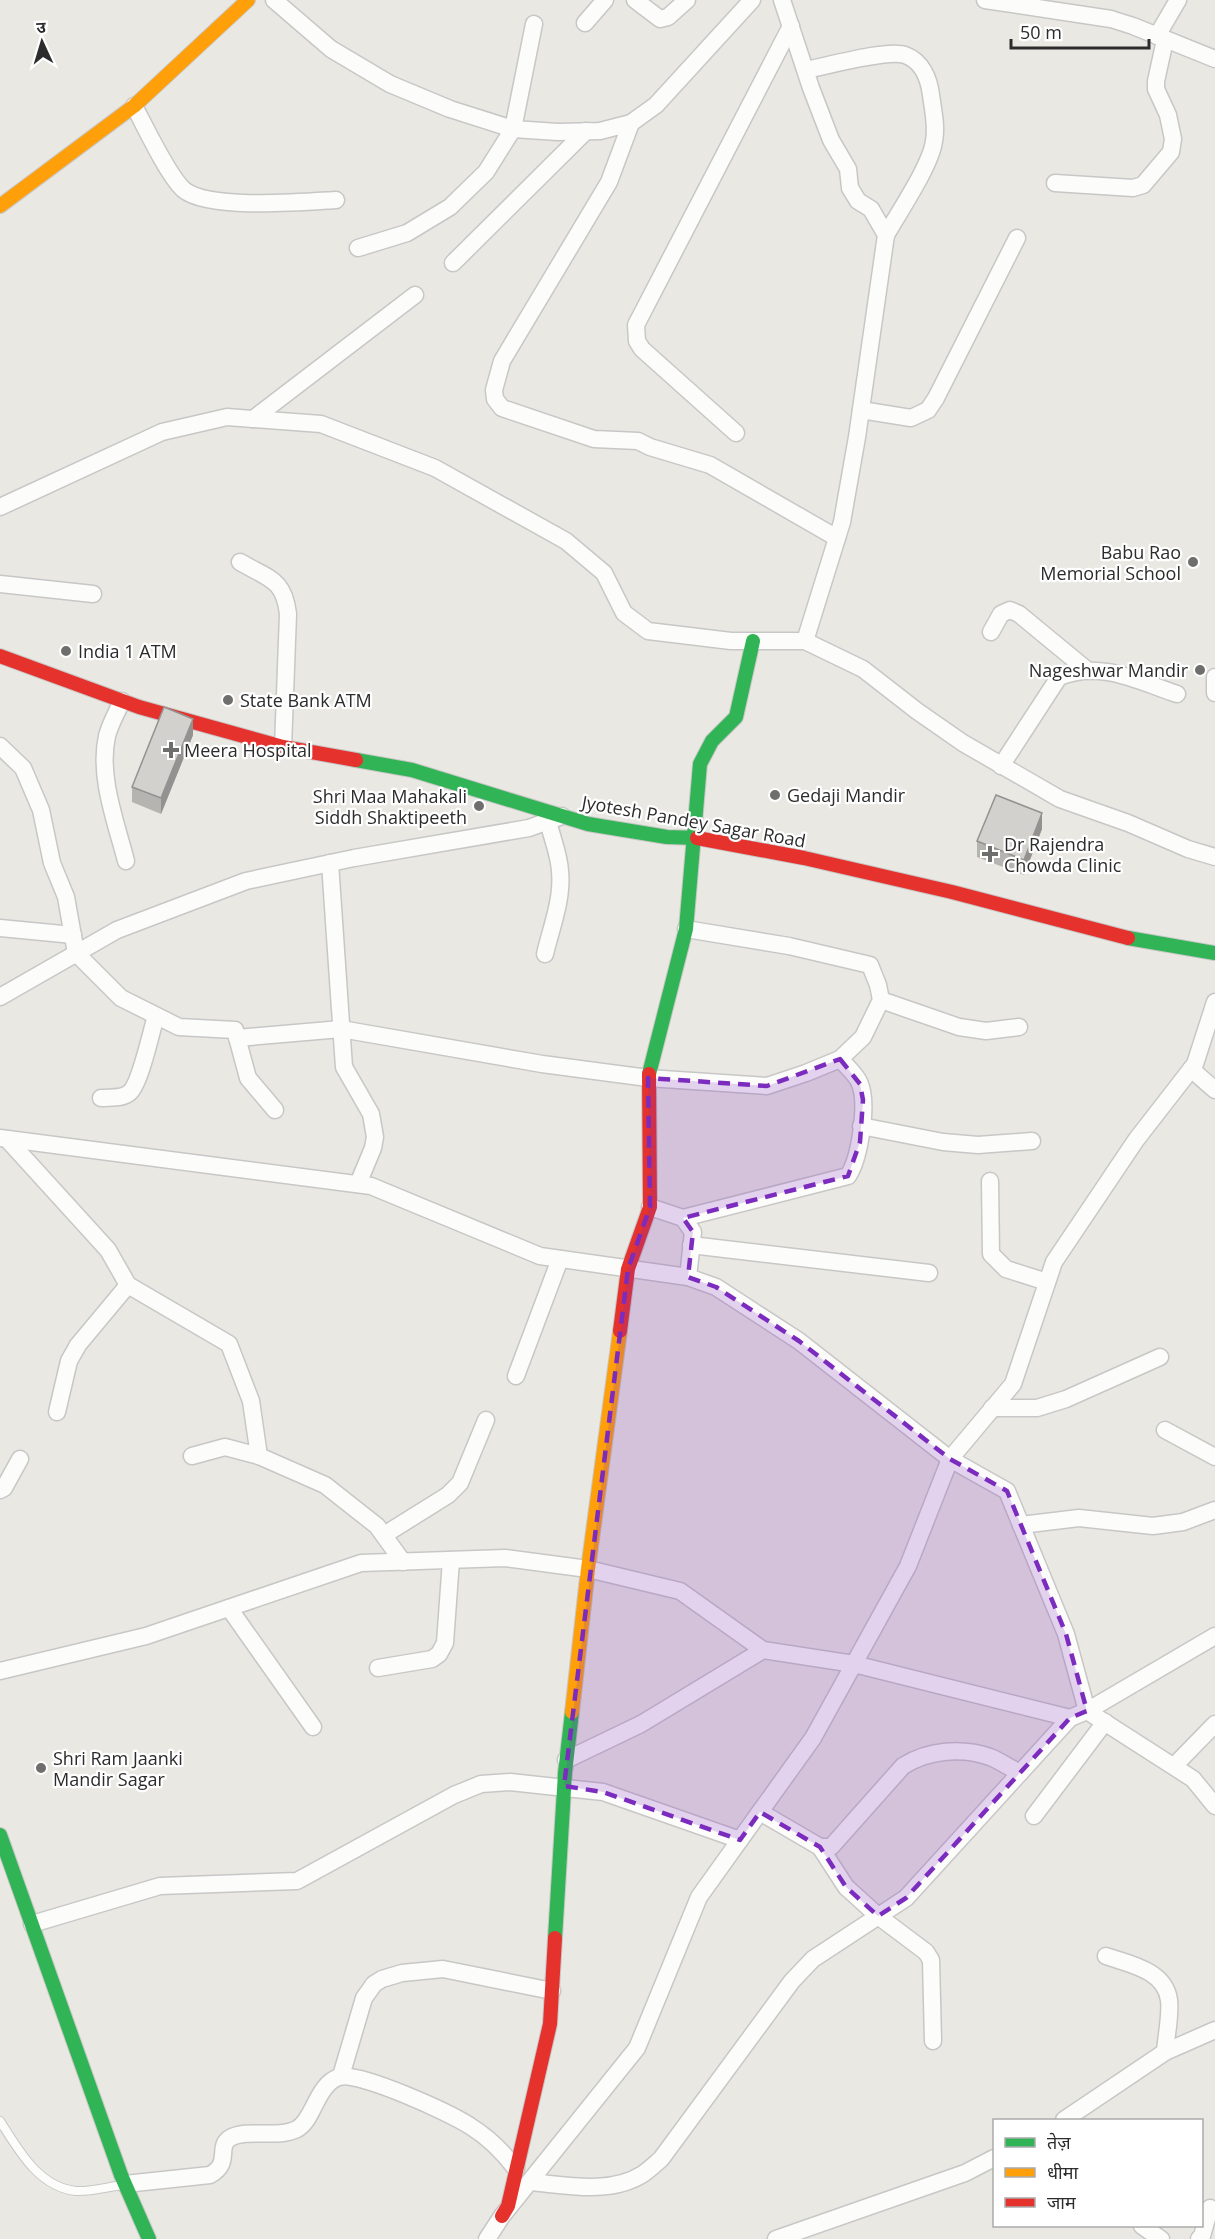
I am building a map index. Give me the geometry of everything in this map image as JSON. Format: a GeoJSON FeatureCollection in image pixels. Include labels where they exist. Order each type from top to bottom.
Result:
{"type":"FeatureCollection","features":[{"type":"Feature","properties":{"kind":"main road"},"geometry":{"type":"LineString","coordinates":[[0,206],[134,106],[248,0]]}},
{"type":"Feature","properties":{"kind":"main road"},"geometry":{"type":"LineString","coordinates":[[502,2216],[508,2206],[550,2024],[566,1760],[588,1569],[628,1269],[650,1207],[648,1078],[686,929],[700,764],[712,741],[736,717],[753,641]]}},
{"type":"Feature","properties":{"kind":"main road","name":"Jyotesh Pandey Sagar Road"},"geometry":{"type":"LineString","coordinates":[[0,656],[122,701],[283,747],[412,770],[555,819],[667,837],[692,837],[804,858],[929,887],[1113,936],[1215,953]]}},
{"type":"Feature","properties":{"kind":"main road"},"geometry":{"type":"LineString","coordinates":[[0,1835],[125,2184],[149,2239]]}},
{"type":"Feature","properties":{"kind":"street"},"geometry":{"type":"LineString","coordinates":[[274,0],[331,49],[390,84],[450,109],[513,129],[558,132],[600,131],[631,123],[656,105],[752,0]]}},
{"type":"Feature","properties":{"kind":"street"},"geometry":{"type":"LineString","coordinates":[[585,23],[605,0]]}},
{"type":"Feature","properties":{"kind":"street"},"geometry":{"type":"LineString","coordinates":[[634,0],[660,19],[668,17],[687,0]]}},
{"type":"Feature","properties":{"kind":"street"},"geometry":{"type":"LineString","coordinates":[[782,0],[831,140],[848,169],[850,188],[858,201],[871,209],[886,235]]}},
{"type":"Feature","properties":{"kind":"street"},"geometry":{"type":"LineString","coordinates":[[985,0],[1073,7],[1133,26],[1215,59]]}},
{"type":"Feature","properties":{"kind":"street"},"geometry":{"type":"LineString","coordinates":[[1055,183],[1133,188],[1143,185],[1171,152],[1173,130],[1156,89],[1156,81],[1161,38],[1178,0]]}},
{"type":"Feature","properties":{"kind":"street"},"geometry":{"type":"LineString","coordinates":[[358,248],[407,233],[450,207],[486,172],[513,129],[534,24]]}},
{"type":"Feature","properties":{"kind":"street"},"geometry":{"type":"LineString","coordinates":[[736,433],[642,349],[637,341],[636,326],[791,26]]}},
{"type":"Feature","properties":{"kind":"street"},"geometry":{"type":"LineString","coordinates":[[805,641],[842,522],[861,410],[886,235],[929,159],[934,141],[935,119],[930,82],[919,63],[904,55],[885,55],[806,70]]}},
{"type":"Feature","properties":{"kind":"street"},"geometry":{"type":"LineString","coordinates":[[134,106],[168,168],[184,190],[198,197],[235,203],[282,204],[336,200]]}},
{"type":"Feature","properties":{"kind":"street"},"geometry":{"type":"LineString","coordinates":[[631,123],[609,182],[536,306],[508,347],[494,390],[495,399],[502,408],[594,439],[638,441],[650,447],[710,465],[837,538]]}},
{"type":"Feature","properties":{"kind":"street"},"geometry":{"type":"LineString","coordinates":[[453,263],[586,131]]}},
{"type":"Feature","properties":{"kind":"street"},"geometry":{"type":"LineString","coordinates":[[861,410],[911,418],[928,410],[1017,238]]}},
{"type":"Feature","properties":{"kind":"street"},"geometry":{"type":"LineString","coordinates":[[253,419],[415,295]]}},
{"type":"Feature","properties":{"kind":"street"},"geometry":{"type":"LineString","coordinates":[[0,507],[162,432],[227,417],[321,424],[435,468],[566,542],[604,573],[624,613],[648,631],[731,641],[805,641],[863,669],[963,743],[1060,799],[1128,823],[1188,849],[1215,857]]}},
{"type":"Feature","properties":{"kind":"street"},"geometry":{"type":"LineString","coordinates":[[240,562],[280,586],[286,597],[288,614],[283,747]]}},
{"type":"Feature","properties":{"kind":"street"},"geometry":{"type":"LineString","coordinates":[[0,584],[93,594]]}},
{"type":"Feature","properties":{"kind":"street"},"geometry":{"type":"LineString","coordinates":[[991,632],[1002,614],[1010,610],[1019,614],[1087,670]]}},
{"type":"Feature","properties":{"kind":"street"},"geometry":{"type":"LineString","coordinates":[[1001,765],[1059,678],[1069,673],[1109,670],[1177,694]]}},
{"type":"Feature","properties":{"kind":"street"},"geometry":{"type":"LineString","coordinates":[[1215,677],[1215,693]]}},
{"type":"Feature","properties":{"kind":"street"},"geometry":{"type":"LineString","coordinates":[[122,701],[107,736],[106,765],[107,785],[126,861]]}},
{"type":"Feature","properties":{"kind":"street"},"geometry":{"type":"LineString","coordinates":[[0,746],[23,768],[41,810],[52,863],[66,897],[76,953],[121,998],[156,1016],[179,1027],[235,1030],[248,1078],[275,1110]]}},
{"type":"Feature","properties":{"kind":"street"},"geometry":{"type":"LineString","coordinates":[[0,997],[117,930],[246,881],[330,863],[529,828],[555,819],[561,874],[557,905],[545,954]]}},
{"type":"Feature","properties":{"kind":"street"},"geometry":{"type":"LineString","coordinates":[[330,863],[344,1066],[371,1114],[375,1137],[373,1148],[358,1184]]}},
{"type":"Feature","properties":{"kind":"street"},"geometry":{"type":"LineString","coordinates":[[0,928],[73,935]]}},
{"type":"Feature","properties":{"kind":"street"},"geometry":{"type":"LineString","coordinates":[[237,1038],[342,1029],[542,1064],[648,1078],[767,1086],[840,1059],[863,1037],[881,1000],[870,965],[789,946],[686,929]]}},
{"type":"Feature","properties":{"kind":"street"},"geometry":{"type":"LineString","coordinates":[[881,1000],[959,1027],[986,1031],[1019,1027]]}},
{"type":"Feature","properties":{"kind":"street"},"geometry":{"type":"LineString","coordinates":[[487,2239],[502,2216],[637,2048],[699,1897],[813,1738],[908,1566],[950,1459],[1013,1384],[1054,1262],[1130,1149],[1195,1064],[1215,1002]]}},
{"type":"Feature","properties":{"kind":"street"},"geometry":{"type":"LineString","coordinates":[[101,1098],[123,1097],[131,1092],[137,1083],[156,1016]]}},
{"type":"Feature","properties":{"kind":"street"},"geometry":{"type":"LineString","coordinates":[[650,1207],[683,1218],[848,1176],[856,1160],[863,1100],[860,1084],[840,1059]]}},
{"type":"Feature","properties":{"kind":"street"},"geometry":{"type":"LineString","coordinates":[[1191,1069],[1215,1090]]}},
{"type":"Feature","properties":{"kind":"street"},"geometry":{"type":"LineString","coordinates":[[861,1126],[943,1142],[978,1145],[1032,1141]]}},
{"type":"Feature","properties":{"kind":"street"},"geometry":{"type":"LineString","coordinates":[[3,1139],[371,1186],[540,1256],[688,1277],[716,1287],[799,1341],[950,1459],[1007,1491],[1066,1634],[1087,1711],[1193,1779],[1215,1806]]}},
{"type":"Feature","properties":{"kind":"street"},"geometry":{"type":"LineString","coordinates":[[3,1139],[108,1250],[128,1285],[230,1344],[251,1401],[259,1456]]}},
{"type":"Feature","properties":{"kind":"street"},"geometry":{"type":"LineString","coordinates":[[990,1181],[991,1254],[1006,1269],[1047,1282]]}},
{"type":"Feature","properties":{"kind":"street"},"geometry":{"type":"LineString","coordinates":[[683,1218],[693,1233],[688,1277]]}},
{"type":"Feature","properties":{"kind":"street"},"geometry":{"type":"LineString","coordinates":[[691,1245],[929,1274]]}},
{"type":"Feature","properties":{"kind":"street"},"geometry":{"type":"LineString","coordinates":[[516,1376],[560,1259]]}},
{"type":"Feature","properties":{"kind":"street"},"geometry":{"type":"LineString","coordinates":[[57,1412],[69,1361],[78,1344],[128,1285]]}},
{"type":"Feature","properties":{"kind":"street"},"geometry":{"type":"LineString","coordinates":[[992,1408],[1036,1408],[1066,1399],[1160,1356]]}},
{"type":"Feature","properties":{"kind":"street"},"geometry":{"type":"LineString","coordinates":[[384,1534],[448,1495],[459,1483],[486,1420]]}},
{"type":"Feature","properties":{"kind":"street"},"geometry":{"type":"LineString","coordinates":[[1164,1430],[1215,1457]]}},
{"type":"Feature","properties":{"kind":"street"},"geometry":{"type":"LineString","coordinates":[[192,1456],[225,1447],[259,1456],[325,1485],[377,1526],[403,1562]]}},
{"type":"Feature","properties":{"kind":"street"},"geometry":{"type":"LineString","coordinates":[[0,1490],[4,1488],[20,1459]]}},
{"type":"Feature","properties":{"kind":"street"},"geometry":{"type":"LineString","coordinates":[[1021,1525],[1079,1518],[1153,1526],[1183,1522],[1215,1510]]}},
{"type":"Feature","properties":{"kind":"street"},"geometry":{"type":"LineString","coordinates":[[0,1671],[146,1636],[361,1563],[505,1558],[588,1569],[680,1591],[763,1650],[854,1665],[1070,1718]]}},
{"type":"Feature","properties":{"kind":"street"},"geometry":{"type":"LineString","coordinates":[[378,1668],[432,1659],[439,1654],[445,1643],[451,1560]]}},
{"type":"Feature","properties":{"kind":"street"},"geometry":{"type":"LineString","coordinates":[[229,1608],[313,1727]]}},
{"type":"Feature","properties":{"kind":"street"},"geometry":{"type":"LineString","coordinates":[[530,2182],[595,2187],[621,2184],[643,2174],[661,2158],[792,1981],[813,1959],[906,1898],[1070,1718],[1087,1711],[1215,1636]]}},
{"type":"Feature","properties":{"kind":"street"},"geometry":{"type":"LineString","coordinates":[[566,1760],[641,1724],[763,1650]]}},
{"type":"Feature","properties":{"kind":"street"},"geometry":{"type":"LineString","coordinates":[[1034,1816],[1105,1722]]}},
{"type":"Feature","properties":{"kind":"street"},"geometry":{"type":"LineString","coordinates":[[1174,1766],[1215,1724]]}},
{"type":"Feature","properties":{"kind":"street"},"geometry":{"type":"LineString","coordinates":[[820,1847],[831,1847],[903,1766],[916,1758],[934,1752],[971,1753],[990,1757],[1020,1773]]}},
{"type":"Feature","properties":{"kind":"street"},"geometry":{"type":"LineString","coordinates":[[32,1924],[160,1886],[297,1881],[454,1795],[481,1784],[510,1782],[603,1792],[740,1840]]}},
{"type":"Feature","properties":{"kind":"street"},"geometry":{"type":"LineString","coordinates":[[760,1812],[820,1847],[846,1887],[878,1916],[926,1952],[931,1960],[933,2041]]}},
{"type":"Feature","properties":{"kind":"street"},"geometry":{"type":"LineString","coordinates":[[1106,1956],[1148,1970],[1160,1979],[1169,1999],[1165,2052]]}},
{"type":"Feature","properties":{"kind":"street"},"geometry":{"type":"LineString","coordinates":[[340,2076],[364,1998],[374,1984],[382,1979],[402,1972],[443,1969],[552,1991]]}},
{"type":"Feature","properties":{"kind":"street"},"geometry":{"type":"LineString","coordinates":[[1067,2119],[1165,2052],[1215,2030]]}},
{"type":"Feature","properties":{"kind":"street"},"geometry":{"type":"LineString","coordinates":[[125,2184],[210,2175],[220,2169],[223,2163],[223,2147],[227,2140],[236,2136],[287,2133],[300,2128],[327,2083],[340,2076],[357,2079],[417,2100],[453,2117],[470,2126],[500,2148],[516,2169]]}},
{"type":"Feature","properties":{"kind":"street"},"geometry":{"type":"LineString","coordinates":[[777,2239],[965,2173],[993,2159]]}},
{"type":"Feature","properties":{"kind":"street"},"geometry":{"type":"LineString","coordinates":[[1199,2239],[1202,2236],[1209,2207]]}},
{"type":"Feature","properties":{"kind":"street"},"geometry":{"type":"LineString","coordinates":[[1143,2227],[1161,2239]]}},
{"type":"Feature","properties":{"kind":"lane"},"geometry":{"type":"LineString","coordinates":[[0,2121],[29,2166],[55,2184],[76,2191],[125,2184]]}},
{"type":"Feature","properties":{"kind":"highlighted area"},"geometry":{"type":"Polygon","coordinates":[[[840,1059],[860,1084],[863,1100],[860,1142],[848,1176],[683,1218],[693,1232],[688,1277],[716,1287],[799,1341],[950,1459],[1007,1491],[1066,1634],[1087,1711],[1070,1718],[906,1898],[878,1916],[846,1887],[820,1847],[760,1812],[740,1840],[603,1792],[564,1786],[628,1269],[650,1207],[648,1078],[767,1086],[840,1059]]]}},
{"type":"Feature","properties":{"kind":"building"},"geometry":{"type":"Polygon","coordinates":[[[164,707],[193,719],[161,798],[132,787],[164,707]]]}},
{"type":"Feature","properties":{"kind":"building"},"geometry":{"type":"Polygon","coordinates":[[[996,795],[1042,813],[1024,860],[977,841],[996,795]]]}},
{"type":"Feature","properties":{"kind":"traffic: fast"},"geometry":{"type":"LineString","coordinates":[[649,1074],[686,929],[700,764],[712,741],[736,717],[753,641]]}},
{"type":"Feature","properties":{"kind":"traffic: fast"},"geometry":{"type":"LineString","coordinates":[[356,760],[412,770],[588,824],[667,837],[697,838]]}},
{"type":"Feature","properties":{"kind":"traffic: fast"},"geometry":{"type":"LineString","coordinates":[[1128,938],[1215,953]]}},
{"type":"Feature","properties":{"kind":"traffic: fast"},"geometry":{"type":"LineString","coordinates":[[555,1938],[565,1773],[572,1712]]}},
{"type":"Feature","properties":{"kind":"traffic: fast"},"geometry":{"type":"LineString","coordinates":[[0,1835],[121,2175],[149,2239]]}},
{"type":"Feature","properties":{"kind":"traffic: slow"},"geometry":{"type":"LineString","coordinates":[[0,206],[134,106],[248,0]]}},
{"type":"Feature","properties":{"kind":"traffic: slow"},"geometry":{"type":"LineString","coordinates":[[572,1712],[588,1569],[620,1331]]}},
{"type":"Feature","properties":{"kind":"traffic: jam"},"geometry":{"type":"LineString","coordinates":[[0,656],[139,707],[283,747],[356,760]]}},
{"type":"Feature","properties":{"kind":"traffic: jam"},"geometry":{"type":"LineString","coordinates":[[697,838],[804,858],[952,892],[1128,938]]}},
{"type":"Feature","properties":{"kind":"traffic: jam"},"geometry":{"type":"LineString","coordinates":[[620,1331],[628,1269],[650,1207],[649,1074]]}},
{"type":"Feature","properties":{"kind":"traffic: jam"},"geometry":{"type":"LineString","coordinates":[[502,2216],[508,2206],[550,2024],[555,1938]]}},
{"type":"Feature","properties":{"kind":"place","name":"Babu Rao Memorial School"},"geometry":{"type":"Point","coordinates":[1193,562]}},
{"type":"Feature","properties":{"kind":"place","name":"India 1 ATM"},"geometry":{"type":"Point","coordinates":[66,651]}},
{"type":"Feature","properties":{"kind":"place","name":"Nageshwar Mandir"},"geometry":{"type":"Point","coordinates":[1200,670]}},
{"type":"Feature","properties":{"kind":"place","name":"State Bank ATM"},"geometry":{"type":"Point","coordinates":[228,700]}},
{"type":"Feature","properties":{"kind":"place","name":"Meera Hospital"},"geometry":{"type":"Point","coordinates":[171,750]}},
{"type":"Feature","properties":{"kind":"place","name":"Gedaji Mandir"},"geometry":{"type":"Point","coordinates":[775,795]}},
{"type":"Feature","properties":{"kind":"place","name":"Shri Maa Mahakali Siddh Shaktipeeth"},"geometry":{"type":"Point","coordinates":[479,806]}},
{"type":"Feature","properties":{"kind":"place","name":"Dr Rajendra Chowda Clinic"},"geometry":{"type":"Point","coordinates":[990,854]}},
{"type":"Feature","properties":{"kind":"place","name":"Shri Ram Jaanki Mandir Sagar"},"geometry":{"type":"Point","coordinates":[41,1768]}}]}
